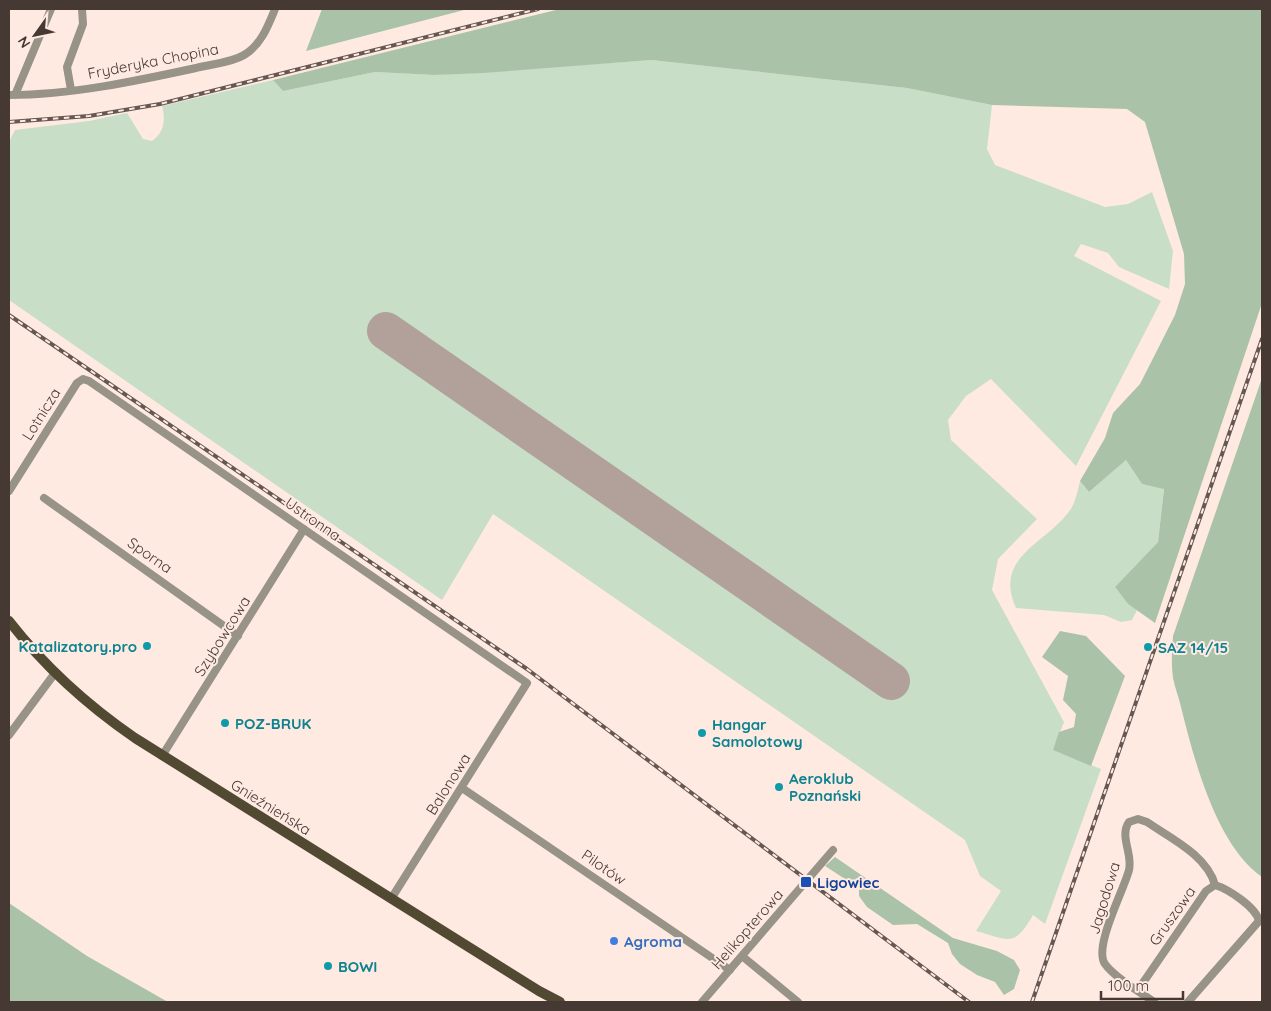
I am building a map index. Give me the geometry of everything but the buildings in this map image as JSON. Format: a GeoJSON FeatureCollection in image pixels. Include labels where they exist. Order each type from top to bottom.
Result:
{"type":"FeatureCollection","features":[{"type":"Feature","properties":{"kind":"main road","name":"Gnieźnieńska"},"geometry":{"type":"LineString","coordinates":[[9,621],[55,674],[113,723],[162,756],[391,899],[539,991],[560,1002]]}},
{"type":"Feature","properties":{"kind":"main road","name":"Gnieźnieńska"},"geometry":{"type":"LineString","coordinates":[[539,991],[552,1002]]}},
{"type":"Feature","properties":{"kind":"street"},"geometry":{"type":"LineString","coordinates":[[12,95],[51,9]]}},
{"type":"Feature","properties":{"kind":"street"},"geometry":{"type":"LineString","coordinates":[[71,90],[67,67],[83,24],[82,9]]}},
{"type":"Feature","properties":{"kind":"street","name":"Fryderyka Chopina"},"geometry":{"type":"LineString","coordinates":[[12,95],[71,90],[155,77],[238,58],[259,41],[275,9]]}},
{"type":"Feature","properties":{"kind":"street","name":"Lotnicza"},"geometry":{"type":"LineString","coordinates":[[9,491],[77,383],[83,379]]}},
{"type":"Feature","properties":{"kind":"street","name":"Ustronna"},"geometry":{"type":"LineString","coordinates":[[83,379],[90,381],[528,683]]}},
{"type":"Feature","properties":{"kind":"street","name":"Sporna"},"geometry":{"type":"LineString","coordinates":[[44,498],[238,636]]}},
{"type":"Feature","properties":{"kind":"street","name":"Szybowcowa"},"geometry":{"type":"LineString","coordinates":[[162,756],[304,529]]}},
{"type":"Feature","properties":{"kind":"street"},"geometry":{"type":"LineString","coordinates":[[9,735],[55,674]]}},
{"type":"Feature","properties":{"kind":"street","name":"Balonowa"},"geometry":{"type":"LineString","coordinates":[[391,899],[528,683]]}},
{"type":"Feature","properties":{"kind":"street","name":"Pilotów"},"geometry":{"type":"LineString","coordinates":[[462,788],[730,970]]}},
{"type":"Feature","properties":{"kind":"street","name":"Jagodowa"},"geometry":{"type":"LineString","coordinates":[[1138,990],[1107,966],[1102,952],[1112,914],[1129,871],[1130,860],[1125,834],[1129,822],[1138,819],[1147,822],[1194,856],[1212,876],[1215,884]]}},
{"type":"Feature","properties":{"kind":"street","name":"Helikopterowa"},"geometry":{"type":"LineString","coordinates":[[702,1002],[833,850]]}},
{"type":"Feature","properties":{"kind":"street","name":"Gruszowa"},"geometry":{"type":"LineString","coordinates":[[1138,990],[1206,891],[1215,884],[1232,893],[1256,913],[1259,921],[1188,1002]]}},
{"type":"Feature","properties":{"kind":"street"},"geometry":{"type":"LineString","coordinates":[[742,956],[798,1002]]}},
{"type":"Feature","properties":{"kind":"street"},"geometry":{"type":"LineString","coordinates":[[1138,990],[1154,1002]]}},
{"type":"Feature","properties":{"kind":"green space"},"geometry":{"type":"Polygon","coordinates":[[[322,9],[468,9],[306,51],[322,9]]]}},
{"type":"Feature","properties":{"kind":"green space"},"geometry":{"type":"Polygon","coordinates":[[[560,9],[1262,9],[1262,303],[1155,623],[1128,604],[1115,587],[1158,542],[1164,489],[1142,484],[1126,460],[1089,492],[1080,481],[1105,438],[1113,413],[1140,384],[1175,315],[1185,284],[1184,254],[1145,122],[1127,109],[992,105],[907,88],[651,60],[483,73],[434,75],[375,72],[283,91],[273,80],[560,9]]]}},
{"type":"Feature","properties":{"kind":"green space"},"geometry":{"type":"Polygon","coordinates":[[[651,60],[907,88],[992,105],[987,149],[995,165],[1105,207],[1128,204],[1152,192],[1173,251],[1169,289],[1119,267],[1108,253],[1081,244],[1074,256],[1161,301],[1076,466],[991,379],[966,396],[948,420],[951,440],[1037,519],[998,559],[992,590],[1064,722],[1053,750],[1101,769],[1045,924],[1033,915],[1021,933],[1010,939],[976,931],[1001,891],[980,876],[965,840],[493,514],[442,600],[9,300],[9,142],[15,130],[89,121],[127,113],[143,139],[152,141],[159,134],[163,125],[162,106],[273,80],[283,91],[375,72],[434,75],[651,60]]]}},
{"type":"Feature","properties":{"kind":"green space"},"geometry":{"type":"Polygon","coordinates":[[[1262,378],[1262,877],[1246,863],[1232,844],[1209,800],[1186,728],[1173,678],[1172,662],[1173,636],[1262,378]]]}},
{"type":"Feature","properties":{"kind":"green space"},"geometry":{"type":"Polygon","coordinates":[[[1126,460],[1142,484],[1164,488],[1158,542],[1115,587],[1128,604],[1137,610],[1132,620],[1121,622],[1104,615],[1016,608],[1011,590],[1012,575],[1017,562],[1062,520],[1072,507],[1080,481],[1089,492],[1126,460]]]}},
{"type":"Feature","properties":{"kind":"green space"},"geometry":{"type":"Polygon","coordinates":[[[1060,631],[1086,636],[1125,676],[1091,766],[1053,750],[1059,732],[1074,727],[1076,714],[1063,700],[1068,676],[1042,657],[1060,631]]]}},
{"type":"Feature","properties":{"kind":"green space"},"geometry":{"type":"Polygon","coordinates":[[[835,857],[953,938],[997,951],[1014,960],[1020,970],[1014,989],[1004,995],[995,982],[977,975],[960,964],[952,954],[948,943],[917,924],[893,925],[867,907],[859,896],[859,888],[825,866],[835,857]]]}},
{"type":"Feature","properties":{"kind":"green space"},"geometry":{"type":"Polygon","coordinates":[[[9,903],[87,956],[168,1002],[9,1002],[9,903]]]}},
{"type":"Feature","properties":{"kind":"runway"},"geometry":{"type":"LineString","coordinates":[[386,331],[891,681]]}},
{"type":"Feature","properties":{"kind":"railway"},"geometry":{"type":"LineString","coordinates":[[9,122],[89,116],[160,104],[538,9]]}},
{"type":"Feature","properties":{"kind":"railway"},"geometry":{"type":"LineString","coordinates":[[9,315],[527,669],[969,1002]]}},
{"type":"Feature","properties":{"kind":"railway"},"geometry":{"type":"LineString","coordinates":[[1032,1002],[1262,339]]}},
{"type":"Feature","properties":{"kind":"place","name":"Katalizatory.pro"},"geometry":{"type":"Point","coordinates":[147,646]}},
{"type":"Feature","properties":{"kind":"place","name":"SAZ 14/15"},"geometry":{"type":"Point","coordinates":[1148,647]}},
{"type":"Feature","properties":{"kind":"place","name":"POZ-BRUK"},"geometry":{"type":"Point","coordinates":[225,723]}},
{"type":"Feature","properties":{"kind":"place","name":"Hangar Samolotowy"},"geometry":{"type":"Point","coordinates":[702,733]}},
{"type":"Feature","properties":{"kind":"place","name":"Aeroklub Poznański"},"geometry":{"type":"Point","coordinates":[779,787]}},
{"type":"Feature","properties":{"kind":"place","name":"Ligowiec"},"geometry":{"type":"Point","coordinates":[806,882]}},
{"type":"Feature","properties":{"kind":"place","name":"Agroma"},"geometry":{"type":"Point","coordinates":[614,941]}},
{"type":"Feature","properties":{"kind":"place","name":"BOWI"},"geometry":{"type":"Point","coordinates":[328,966]}}]}
